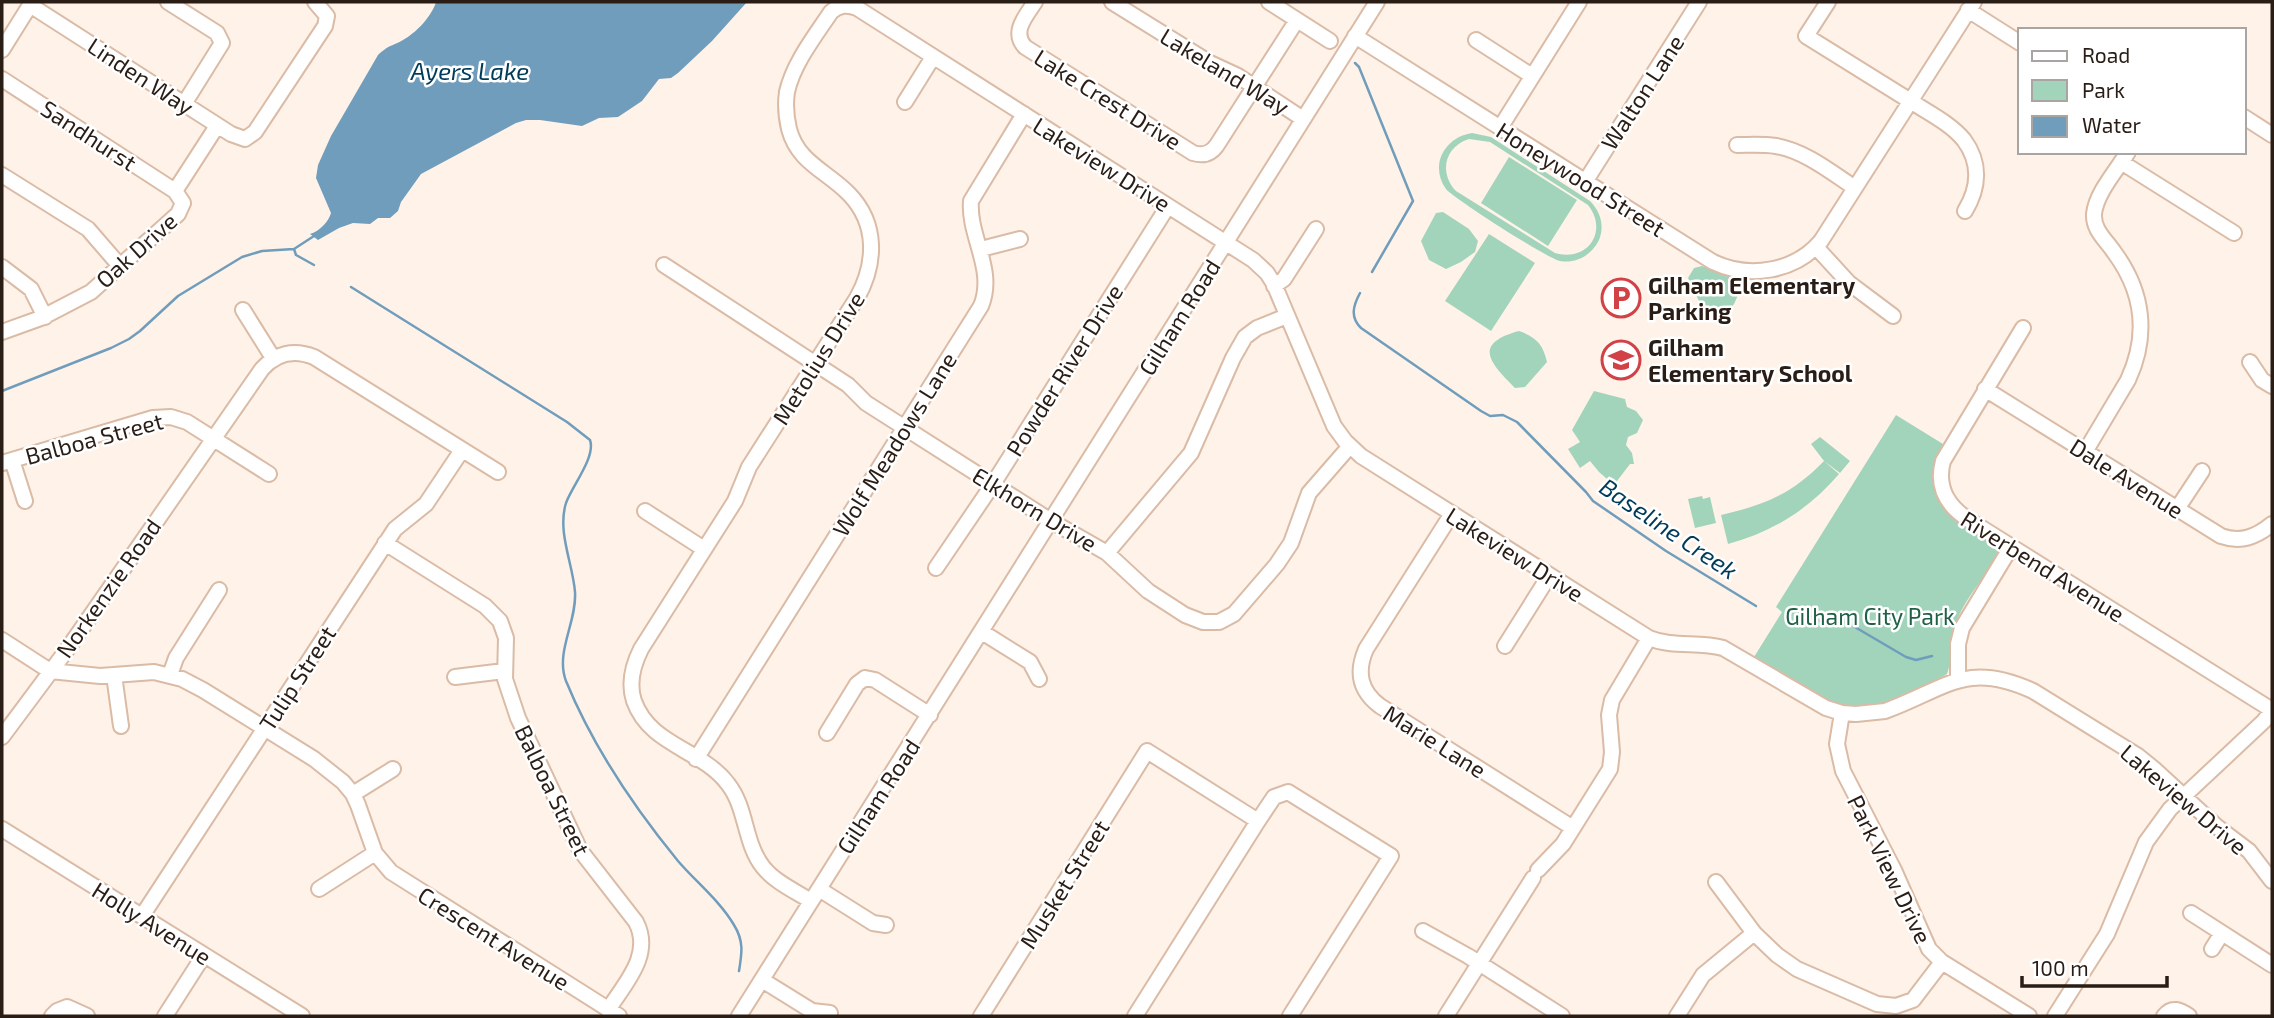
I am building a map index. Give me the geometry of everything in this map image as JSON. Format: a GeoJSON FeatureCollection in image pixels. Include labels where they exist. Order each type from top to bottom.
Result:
{"type":"FeatureCollection","features":[{"type":"Feature","properties":{"kind":"street"},"geometry":{"type":"LineString","coordinates":[[168,2],[217,33],[222,43],[184,104]]}},
{"type":"Feature","properties":{"kind":"street","name":"Lake Crest Drive"},"geometry":{"type":"LineString","coordinates":[[1033,2],[1019,28],[1019,37],[1025,47],[1200,155],[1213,150],[1297,20]]}},
{"type":"Feature","properties":{"kind":"street","name":"Lakeland Way"},"geometry":{"type":"LineString","coordinates":[[1112,2],[1303,118]]}},
{"type":"Feature","properties":{"kind":"street"},"geometry":{"type":"LineString","coordinates":[[1269,2],[1330,41]]}},
{"type":"Feature","properties":{"kind":"street","name":"Gilham Road"},"geometry":{"type":"LineString","coordinates":[[739,1016],[1377,2]]}},
{"type":"Feature","properties":{"kind":"street"},"geometry":{"type":"LineString","coordinates":[[1500,128],[1579,2]]}},
{"type":"Feature","properties":{"kind":"street","name":"Walton Lane"},"geometry":{"type":"LineString","coordinates":[[1585,182],[1699,2]]}},
{"type":"Feature","properties":{"kind":"street"},"geometry":{"type":"LineString","coordinates":[[1828,2],[1806,36],[1954,130],[1970,150],[1977,178],[1973,197],[1965,211]]}},
{"type":"Feature","properties":{"kind":"street"},"geometry":{"type":"LineString","coordinates":[[2,50],[31,3]]}},
{"type":"Feature","properties":{"kind":"street","name":"Linden Way"},"geometry":{"type":"LineString","coordinates":[[31,3],[217,126],[241,139],[252,135],[325,26],[327,16],[319,5]]}},
{"type":"Feature","properties":{"kind":"street","name":"Metolius Drive"},"geometry":{"type":"LineString","coordinates":[[815,895],[765,869],[754,852],[738,801],[730,785],[718,773],[665,740],[646,723],[633,696],[632,680],[634,664],[641,649],[735,501],[749,467],[865,282],[872,258],[871,236],[862,212],[848,193],[808,162],[795,146],[786,116],[787,95],[794,71],[831,12],[840,6],[857,8]]}},
{"type":"Feature","properties":{"kind":"street"},"geometry":{"type":"LineString","coordinates":[[1971,6],[2018,41]]}},
{"type":"Feature","properties":{"kind":"street","name":"Honeywood Street"},"geometry":{"type":"LineString","coordinates":[[1356,36],[1724,267],[1745,271],[1771,270],[1797,260],[1816,247],[1971,6]]}},
{"type":"Feature","properties":{"kind":"street","name":"Lakeview Drive"},"geometry":{"type":"LineString","coordinates":[[857,8],[1261,266],[1274,286],[1334,426],[1350,446],[1451,515],[1649,638],[1666,643],[1723,648],[1819,705],[1842,713],[1885,710],[1958,679],[1990,677],[2006,680],[2033,691],[2138,756],[2216,826],[2249,851],[2272,881]]}},
{"type":"Feature","properties":{"kind":"street"},"geometry":{"type":"LineString","coordinates":[[1476,40],[1532,76]]}},
{"type":"Feature","properties":{"kind":"street"},"geometry":{"type":"LineString","coordinates":[[905,103],[933,57]]}},
{"type":"Feature","properties":{"kind":"street","name":"Sandhurst"},"geometry":{"type":"LineString","coordinates":[[2,79],[175,191]]}},
{"type":"Feature","properties":{"kind":"street","name":"Wolf Meadows Lane"},"geometry":{"type":"LineString","coordinates":[[696,759],[981,306],[986,282],[971,201],[1024,114]]}},
{"type":"Feature","properties":{"kind":"street"},"geometry":{"type":"LineString","coordinates":[[2246,118],[2272,135]]}},
{"type":"Feature","properties":{"kind":"street","name":"Oak Drive"},"geometry":{"type":"LineString","coordinates":[[2,332],[45,317],[91,292],[181,210],[182,199],[175,191],[217,126]]}},
{"type":"Feature","properties":{"kind":"street"},"geometry":{"type":"LineString","coordinates":[[1737,145],[1765,145],[1790,150],[1855,188]]}},
{"type":"Feature","properties":{"kind":"street"},"geometry":{"type":"LineString","coordinates":[[2085,452],[2128,380],[2134,367],[2141,335],[2141,318],[2135,290],[2123,265],[2099,232],[2094,218],[2101,195],[2124,157],[2234,233]]}},
{"type":"Feature","properties":{"kind":"street"},"geometry":{"type":"LineString","coordinates":[[2,175],[88,229],[120,266]]}},
{"type":"Feature","properties":{"kind":"street","name":"Powder River Drive"},"geometry":{"type":"LineString","coordinates":[[936,568],[993,484],[1168,206]]}},
{"type":"Feature","properties":{"kind":"street"},"geometry":{"type":"LineString","coordinates":[[1274,286],[1284,279],[1316,229]]}},
{"type":"Feature","properties":{"kind":"street"},"geometry":{"type":"LineString","coordinates":[[981,249],[1020,240]]}},
{"type":"Feature","properties":{"kind":"street"},"geometry":{"type":"LineString","coordinates":[[1816,247],[1849,283],[1893,316]]}},
{"type":"Feature","properties":{"kind":"street","name":"Elkhorn Drive"},"geometry":{"type":"LineString","coordinates":[[664,265],[848,385],[866,403],[1051,521],[1107,553],[1137,583],[1172,607],[1203,622],[1220,626],[1242,606],[1283,558],[1309,493],[1350,446]]}},
{"type":"Feature","properties":{"kind":"street"},"geometry":{"type":"LineString","coordinates":[[2,267],[31,289],[45,317]]}},
{"type":"Feature","properties":{"kind":"street"},"geometry":{"type":"LineString","coordinates":[[243,310],[273,358],[297,353],[314,357],[498,472]]}},
{"type":"Feature","properties":{"kind":"street"},"geometry":{"type":"LineString","coordinates":[[1107,553],[1191,453],[1245,337],[1257,328],[1287,316]]}},
{"type":"Feature","properties":{"kind":"street","name":"Riverbend Avenue"},"geometry":{"type":"LineString","coordinates":[[2023,328],[1946,454],[1942,468],[1942,485],[1948,502],[1958,513],[2272,710]]}},
{"type":"Feature","properties":{"kind":"street","name":"Norkenzie Road"},"geometry":{"type":"LineString","coordinates":[[2,737],[262,369],[273,358]]}},
{"type":"Feature","properties":{"kind":"street"},"geometry":{"type":"LineString","coordinates":[[2250,362],[2262,380],[2272,386]]}},
{"type":"Feature","properties":{"kind":"street","name":"Dale Avenue"},"geometry":{"type":"LineString","coordinates":[[1985,389],[2221,536],[2230,539],[2249,538],[2272,524]]}},
{"type":"Feature","properties":{"kind":"street","name":"Balboa Street"},"geometry":{"type":"LineString","coordinates":[[25,501],[7,462],[161,417],[179,418],[213,439]]}},
{"type":"Feature","properties":{"kind":"street"},"geometry":{"type":"LineString","coordinates":[[213,439],[269,474]]}},
{"type":"Feature","properties":{"kind":"street","name":"Tulip Street"},"geometry":{"type":"LineString","coordinates":[[142,916],[385,543],[398,525],[426,504],[462,450]]}},
{"type":"Feature","properties":{"kind":"street"},"geometry":{"type":"LineString","coordinates":[[2177,509],[2202,471]]}},
{"type":"Feature","properties":{"kind":"street"},"geometry":{"type":"LineString","coordinates":[[645,511],[705,549]]}},
{"type":"Feature","properties":{"kind":"street","name":"Marie Lane"},"geometry":{"type":"LineString","coordinates":[[1451,515],[1366,649],[1361,665],[1362,683],[1369,696],[1380,706],[1573,828]]}},
{"type":"Feature","properties":{"kind":"street","name":"Balboa Street"},"geometry":{"type":"LineString","coordinates":[[385,543],[494,613],[500,621],[506,638],[504,671],[510,699],[518,718],[576,843],[591,867],[641,931],[641,956],[614,1013]]}},
{"type":"Feature","properties":{"kind":"street"},"geometry":{"type":"LineString","coordinates":[[1958,679],[1958,643],[1962,628],[2011,547]]}},
{"type":"Feature","properties":{"kind":"street"},"geometry":{"type":"LineString","coordinates":[[1505,646],[1549,576]]}},
{"type":"Feature","properties":{"kind":"street"},"geometry":{"type":"LineString","coordinates":[[170,675],[176,658],[219,590]]}},
{"type":"Feature","properties":{"kind":"street"},"geometry":{"type":"LineString","coordinates":[[982,632],[1030,662],[1038,679]]}},
{"type":"Feature","properties":{"kind":"street"},"geometry":{"type":"LineString","coordinates":[[1446,1016],[1474,960],[1536,874],[1559,849],[1611,769],[1609,715],[1612,700],[1649,638]]}},
{"type":"Feature","properties":{"kind":"street"},"geometry":{"type":"LineString","coordinates":[[2,640],[50,671]]}},
{"type":"Feature","properties":{"kind":"street","name":"Crescent Avenue"},"geometry":{"type":"LineString","coordinates":[[50,671],[71,674],[114,675],[141,672],[170,675],[203,690],[332,772],[353,794],[375,853],[391,872],[614,1013]]}},
{"type":"Feature","properties":{"kind":"street"},"geometry":{"type":"LineString","coordinates":[[455,677],[504,671]]}},
{"type":"Feature","properties":{"kind":"street"},"geometry":{"type":"LineString","coordinates":[[114,675],[121,726]]}},
{"type":"Feature","properties":{"kind":"street"},"geometry":{"type":"LineString","coordinates":[[827,733],[857,684],[865,678],[876,680],[930,715]]}},
{"type":"Feature","properties":{"kind":"street"},"geometry":{"type":"LineString","coordinates":[[2055,1016],[2107,934],[2146,842],[2184,796],[2264,721],[2272,710]]}},
{"type":"Feature","properties":{"kind":"street","name":"Park View Drive"},"geometry":{"type":"LineString","coordinates":[[1842,713],[1837,744],[1843,772],[1891,864],[1929,949],[1942,962],[2028,1016]]}},
{"type":"Feature","properties":{"kind":"street","name":"Musket Street"},"geometry":{"type":"LineString","coordinates":[[981,1016],[1147,751],[1258,821]]}},
{"type":"Feature","properties":{"kind":"street"},"geometry":{"type":"LineString","coordinates":[[353,794],[393,769]]}},
{"type":"Feature","properties":{"kind":"street"},"geometry":{"type":"LineString","coordinates":[[1135,1016],[1274,797],[1288,792],[1391,856],[1290,1016]]}},
{"type":"Feature","properties":{"kind":"street","name":"Holly Avenue"},"geometry":{"type":"LineString","coordinates":[[2,829],[302,1016]]}},
{"type":"Feature","properties":{"kind":"street"},"geometry":{"type":"LineString","coordinates":[[320,889],[375,853]]}},
{"type":"Feature","properties":{"kind":"street"},"geometry":{"type":"LineString","coordinates":[[1716,882],[1754,933],[1797,969],[1883,1005],[1896,1006],[1913,1000],[1942,962]]}},
{"type":"Feature","properties":{"kind":"street"},"geometry":{"type":"LineString","coordinates":[[815,895],[873,923],[886,925]]}},
{"type":"Feature","properties":{"kind":"street"},"geometry":{"type":"LineString","coordinates":[[2191,914],[2272,965]]}},
{"type":"Feature","properties":{"kind":"street"},"geometry":{"type":"LineString","coordinates":[[1423,932],[1474,960],[1562,1016]]}},
{"type":"Feature","properties":{"kind":"street"},"geometry":{"type":"LineString","coordinates":[[1677,1016],[1703,975],[1754,933]]}},
{"type":"Feature","properties":{"kind":"street"},"geometry":{"type":"LineString","coordinates":[[2212,949],[2222,933]]}},
{"type":"Feature","properties":{"kind":"street"},"geometry":{"type":"LineString","coordinates":[[165,1016],[204,955]]}},
{"type":"Feature","properties":{"kind":"street"},"geometry":{"type":"LineString","coordinates":[[761,980],[812,1011],[830,1013]]}},
{"type":"Feature","properties":{"kind":"street"},"geometry":{"type":"LineString","coordinates":[[52,1016],[67,1007],[88,1016]]}},
{"type":"Feature","properties":{"kind":"street"},"geometry":{"type":"LineString","coordinates":[[2164,1016],[2175,1010],[2189,1016]]}},
{"type":"Feature","properties":{"kind":"green space"},"geometry":{"type":"Polygon","coordinates":[[[1472,133],[1491,137],[1590,201],[1599,214],[1601,224],[1599,240],[1592,250],[1572,261],[1552,258],[1501,228],[1446,189],[1439,171],[1442,154],[1447,146],[1472,133]],[[1469,139],[1449,154],[1447,176],[1456,191],[1555,253],[1566,255],[1585,249],[1591,243],[1596,225],[1588,205],[1490,142],[1469,139]]]}},
{"type":"Feature","properties":{"kind":"green space"},"geometry":{"type":"Polygon","coordinates":[[[1509,157],[1577,200],[1548,246],[1481,203],[1509,157]]]}},
{"type":"Feature","properties":{"kind":"green space"},"geometry":{"type":"Polygon","coordinates":[[[1443,212],[1469,229],[1478,241],[1475,252],[1446,269],[1429,260],[1421,241],[1436,213],[1443,212]]]}},
{"type":"Feature","properties":{"kind":"green space"},"geometry":{"type":"Polygon","coordinates":[[[1489,234],[1535,263],[1491,331],[1445,301],[1489,234]]]}},
{"type":"Feature","properties":{"kind":"green space"},"geometry":{"type":"Polygon","coordinates":[[[1702,266],[1743,284],[1734,304],[1719,322],[1707,318],[1688,278],[1694,268],[1702,266]]]}},
{"type":"Feature","properties":{"kind":"green space"},"geometry":{"type":"Polygon","coordinates":[[[1519,331],[1538,342],[1547,362],[1525,387],[1515,388],[1493,363],[1490,348],[1504,336],[1519,331]]]}},
{"type":"Feature","properties":{"kind":"green space"},"geometry":{"type":"Polygon","coordinates":[[[1594,391],[1625,399],[1627,407],[1636,411],[1643,420],[1637,433],[1628,437],[1626,445],[1632,453],[1634,464],[1630,464],[1614,485],[1590,461],[1580,468],[1568,449],[1580,442],[1572,430],[1594,391]]]}},
{"type":"Feature","properties":{"kind":"green space","name":"Gilham City Park"},"geometry":{"type":"Polygon","coordinates":[[[1896,415],[1943,444],[1934,471],[1934,483],[1943,504],[1962,523],[1991,542],[1998,552],[1957,620],[1952,634],[1947,674],[1892,701],[1862,708],[1848,708],[1815,696],[1754,657],[1782,612],[1776,607],[1896,415]]]}},
{"type":"Feature","properties":{"kind":"green space"},"geometry":{"type":"Polygon","coordinates":[[[1820,437],[1850,461],[1840,473],[1824,461],[1811,444],[1820,437]]]}},
{"type":"Feature","properties":{"kind":"green space"},"geometry":{"type":"Polygon","coordinates":[[[1824,461],[1839,474],[1815,498],[1775,526],[1728,544],[1721,515],[1777,497],[1801,482],[1824,461]]]}},
{"type":"Feature","properties":{"kind":"green space"},"geometry":{"type":"Polygon","coordinates":[[[1702,496],[1703,499],[1710,497],[1716,523],[1695,528],[1688,499],[1702,496]]]}},
{"type":"Feature","properties":{"kind":"water","name":"Ayers Lake"},"geometry":{"type":"Polygon","coordinates":[[[436,2],[747,2],[678,73],[671,78],[659,79],[642,101],[618,117],[599,118],[582,126],[540,120],[516,123],[421,174],[401,202],[398,211],[390,218],[378,218],[370,224],[353,223],[318,240],[310,234],[323,226],[331,213],[316,178],[318,165],[331,136],[378,55],[418,29],[436,2]]]}},
{"type":"Feature","properties":{"kind":"waterway","name":"Baseline Creek"},"geometry":{"type":"LineString","coordinates":[[1355,63],[1359,67],[1413,201],[1372,272]]}},
{"type":"Feature","properties":{"kind":"waterway"},"geometry":{"type":"LineString","coordinates":[[314,236],[294,249],[296,255],[314,265]]}},
{"type":"Feature","properties":{"kind":"waterway"},"geometry":{"type":"LineString","coordinates":[[2,391],[129,339],[178,296],[242,257],[262,251],[294,249]]}},
{"type":"Feature","properties":{"kind":"waterway"},"geometry":{"type":"LineString","coordinates":[[351,287],[567,422],[590,440],[590,455],[569,496],[564,514],[564,537],[575,592],[563,659],[566,681],[601,752],[645,819],[734,925],[741,947],[739,971]]}},
{"type":"Feature","properties":{"kind":"waterway","name":"Baseline Creek"},"geometry":{"type":"LineString","coordinates":[[1360,293],[1354,311],[1355,320],[1361,328],[1481,411],[1490,416],[1503,415],[1517,422],[1593,501],[1666,551],[1756,606]]}},
{"type":"Feature","properties":{"kind":"waterway"},"geometry":{"type":"LineString","coordinates":[[1794,607],[1823,623],[1848,623],[1906,657],[1916,660],[1932,656]]}},
{"type":"Feature","properties":{"kind":"place","name":"Gilham Elementary Parking"},"geometry":{"type":"Point","coordinates":[1621,298]}},
{"type":"Feature","properties":{"kind":"place","name":"Gilham Elementary School"},"geometry":{"type":"Point","coordinates":[1621,360]}}]}
